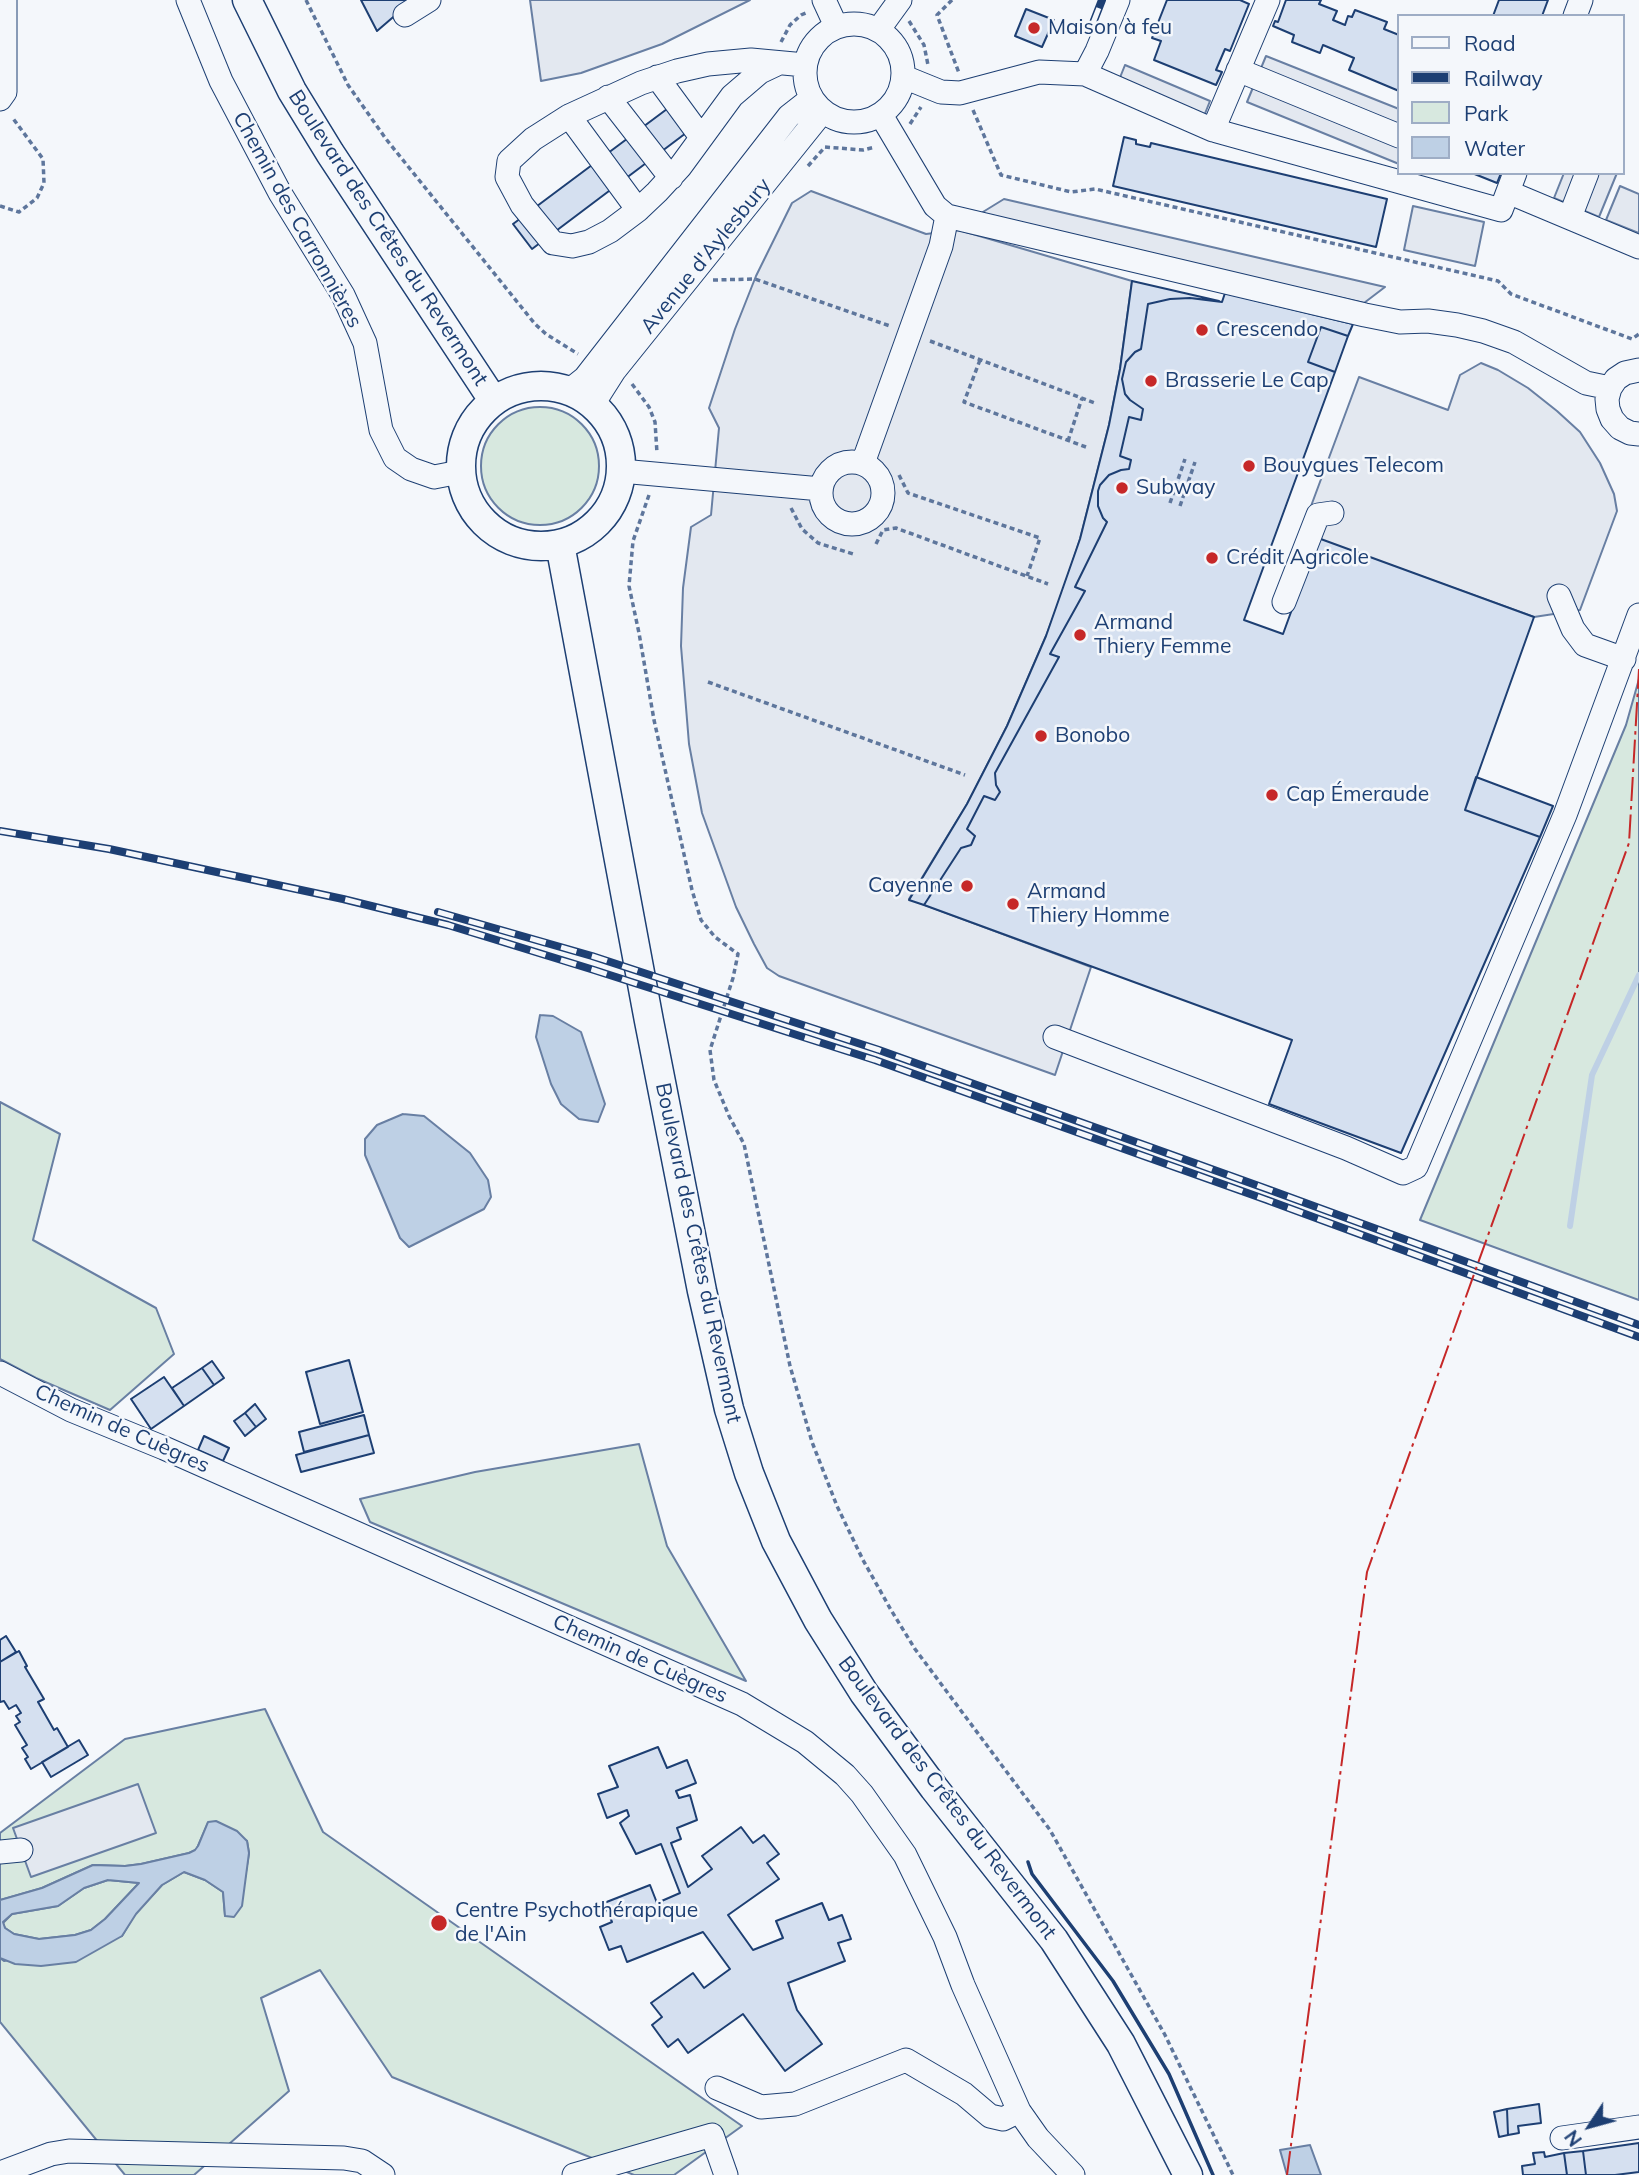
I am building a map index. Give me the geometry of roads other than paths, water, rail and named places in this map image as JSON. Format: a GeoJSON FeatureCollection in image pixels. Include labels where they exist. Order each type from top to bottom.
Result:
{"type":"FeatureCollection","features":[{"type":"Feature","properties":{"kind":"main road","name":"Boulevard des Crêtes du Revermont"},"geometry":{"type":"LineString","coordinates":[[247,0],[292,91],[330,153],[493,400]]}},
{"type":"Feature","properties":{"kind":"main road"},"geometry":{"type":"LineString","coordinates":[[544,385],[581,397],[609,423],[619,446],[621,471],[616,496],[603,518],[583,534],[559,544],[532,546],[505,538],[483,522],[467,499],[460,472],[463,445],[474,420],[493,400],[517,388],[544,385]]}},
{"type":"Feature","properties":{"kind":"main road","name":"Boulevard des Crêtes du Revermont"},"geometry":{"type":"LineString","coordinates":[[559,544],[702,1291],[729,1409],[749,1473],[776,1541],[818,1620],[879,1714],[1054,1940],[1121,2044],[1188,2175]]}},
{"type":"Feature","properties":{"kind":"street"},"geometry":{"type":"LineString","coordinates":[[3,104],[5,0]]}},
{"type":"Feature","properties":{"kind":"street","name":"Chemin des Carronnières"},"geometry":{"type":"LineString","coordinates":[[188,0],[221,81],[280,193],[343,295],[365,343],[381,430],[395,458],[411,469],[434,477],[460,472]]}},
{"type":"Feature","properties":{"kind":"street"},"geometry":{"type":"LineString","coordinates":[[405,15],[429,0]]}},
{"type":"Feature","properties":{"kind":"street"},"geometry":{"type":"LineString","coordinates":[[824,0],[836,26]]}},
{"type":"Feature","properties":{"kind":"street"},"geometry":{"type":"LineString","coordinates":[[878,29],[900,0]]}},
{"type":"Feature","properties":{"kind":"street"},"geometry":{"type":"LineString","coordinates":[[1085,74],[1118,0]]}},
{"type":"Feature","properties":{"kind":"street"},"geometry":{"type":"LineString","coordinates":[[1213,130],[1268,0]]}},
{"type":"Feature","properties":{"kind":"street"},"geometry":{"type":"LineString","coordinates":[[865,24],[878,29],[890,38],[903,63],[904,77],[896,99],[881,115],[866,121],[836,119],[817,104],[806,82],[805,65],[811,49],[821,35],[836,26],[865,24]]}},
{"type":"Feature","properties":{"kind":"street"},"geometry":{"type":"LineString","coordinates":[[779,63],[760,72],[732,96],[671,178],[638,210],[589,242],[572,246],[553,243],[522,205],[507,177],[509,161],[533,139],[569,116],[657,77],[708,64],[751,60],[805,65]]}},
{"type":"Feature","properties":{"kind":"street"},"geometry":{"type":"LineString","coordinates":[[1238,70],[1398,136]]}},
{"type":"Feature","properties":{"kind":"street"},"geometry":{"type":"LineString","coordinates":[[904,77],[941,92],[960,93],[1039,72],[1085,74],[1213,130],[1398,175]]}},
{"type":"Feature","properties":{"kind":"street"},"geometry":{"type":"LineString","coordinates":[[657,77],[701,137]]}},
{"type":"Feature","properties":{"kind":"street"},"geometry":{"type":"LineString","coordinates":[[608,97],[671,178]]}},
{"type":"Feature","properties":{"kind":"street"},"geometry":{"type":"LineString","coordinates":[[606,366],[789,117],[817,104]]}},
{"type":"Feature","properties":{"kind":"street","name":"Avenue d'Aylesbury"},"geometry":{"type":"LineString","coordinates":[[581,397],[606,366],[704,275],[817,104]]}},
{"type":"Feature","properties":{"kind":"street"},"geometry":{"type":"LineString","coordinates":[[881,115],[936,206],[947,216],[1365,315],[1400,322],[1457,324],[1514,342],[1586,383],[1610,388]]}},
{"type":"Feature","properties":{"kind":"street"},"geometry":{"type":"LineString","coordinates":[[569,116],[638,210]]}},
{"type":"Feature","properties":{"kind":"street"},"geometry":{"type":"LineString","coordinates":[[1570,217],[1586,175]]}},
{"type":"Feature","properties":{"kind":"street"},"geometry":{"type":"LineString","coordinates":[[1415,179],[1501,210],[1511,183],[1570,217],[1639,247]]}},
{"type":"Feature","properties":{"kind":"street"},"geometry":{"type":"LineString","coordinates":[[863,463],[941,246],[947,216]]}},
{"type":"Feature","properties":{"kind":"street"},"geometry":{"type":"LineString","coordinates":[[1639,370],[1625,373],[1616,379],[1607,399],[1612,419],[1620,428],[1639,434]]}},
{"type":"Feature","properties":{"kind":"street"},"geometry":{"type":"LineString","coordinates":[[852,461],[863,463],[878,476],[883,487],[882,502],[869,519],[859,523],[841,523],[824,508],[821,489],[832,468],[852,461]]}},
{"type":"Feature","properties":{"kind":"street"},"geometry":{"type":"LineString","coordinates":[[621,471],[821,489]]}},
{"type":"Feature","properties":{"kind":"street"},"geometry":{"type":"LineString","coordinates":[[1284,602],[1318,515],[1332,513]]}},
{"type":"Feature","properties":{"kind":"street"},"geometry":{"type":"LineString","coordinates":[[1559,596],[1573,629],[1585,645],[1624,659]]}},
{"type":"Feature","properties":{"kind":"street"},"geometry":{"type":"LineString","coordinates":[[1055,1037],[1346,1148],[1403,1173],[1416,1167],[1566,815],[1639,615]]}},
{"type":"Feature","properties":{"kind":"street","name":"Chemin de Cuègres"},"geometry":{"type":"LineString","coordinates":[[0,1373],[71,1410],[164,1448],[742,1704],[805,1742],[845,1775],[877,1814],[905,1855],[946,1937],[973,2009],[1019,2111],[1038,2138],[1073,2175]]}},
{"type":"Feature","properties":{"kind":"street"},"geometry":{"type":"LineString","coordinates":[[717,2088],[761,2108],[795,2104],[906,2060],[964,2094],[990,2116],[1003,2119],[1019,2111]]}},
{"type":"Feature","properties":{"kind":"street"},"geometry":{"type":"LineString","coordinates":[[1562,2138],[1639,2127]]}},
{"type":"Feature","properties":{"kind":"street"},"geometry":{"type":"LineString","coordinates":[[574,2175],[712,2135],[726,2175]]}},
{"type":"Feature","properties":{"kind":"street"},"geometry":{"type":"LineString","coordinates":[[0,2173],[51,2154],[69,2151],[344,2158],[362,2161],[383,2175]]}},
{"type":"Feature","properties":{"kind":"water"},"geometry":{"type":"Polygon","coordinates":[[[540,1015],[553,1016],[581,1032],[605,1104],[598,1122],[579,1119],[561,1104],[551,1084],[536,1037],[540,1015]]]}},
{"type":"Feature","properties":{"kind":"water"},"geometry":{"type":"Polygon","coordinates":[[[403,1114],[424,1116],[470,1153],[488,1180],[491,1197],[484,1209],[409,1247],[400,1238],[365,1155],[365,1139],[377,1125],[403,1114]]]}},
{"type":"Feature","properties":{"kind":"water"},"geometry":{"type":"Polygon","coordinates":[[[216,1821],[237,1831],[247,1841],[249,1853],[242,1906],[234,1917],[225,1916],[223,1892],[205,1880],[184,1872],[162,1885],[136,1914],[122,1936],[76,1962],[41,1966],[15,1964],[0,1958],[0,1900],[42,1888],[93,1865],[141,1864],[189,1853],[198,1846],[208,1822],[216,1821]],[[108,1880],[84,1888],[58,1906],[12,1914],[3,1922],[5,1928],[14,1934],[39,1939],[75,1935],[91,1930],[105,1919],[139,1883],[108,1880]]]}},
{"type":"Feature","properties":{"kind":"water"},"geometry":{"type":"Polygon","coordinates":[[[1310,2145],[1321,2175],[1287,2175],[1280,2150],[1310,2145]]]}},
{"type":"Feature","properties":{"kind":"waterway"},"geometry":{"type":"LineString","coordinates":[[1570,1226],[1592,1075],[1639,975]]}},
{"type":"Feature","properties":{"kind":"railway"},"geometry":{"type":"LineString","coordinates":[[1093,23],[1102,0]]}},
{"type":"Feature","properties":{"kind":"railway"},"geometry":{"type":"LineString","coordinates":[[0,831],[109,849],[343,899],[448,925],[594,970],[875,1060],[1639,1337]]}},
{"type":"Feature","properties":{"kind":"railway"},"geometry":{"type":"LineString","coordinates":[[438,912],[592,956],[879,1050],[1639,1325]]}},
{"type":"Feature","properties":{"kind":"place","name":"Maison à feu"},"geometry":{"type":"Point","coordinates":[1034,28]}},
{"type":"Feature","properties":{"kind":"place","name":"Crescendo"},"geometry":{"type":"Point","coordinates":[1202,330]}},
{"type":"Feature","properties":{"kind":"place","name":"Brasserie Le Cap"},"geometry":{"type":"Point","coordinates":[1151,381]}},
{"type":"Feature","properties":{"kind":"place","name":"Bouygues Telecom"},"geometry":{"type":"Point","coordinates":[1249,466]}},
{"type":"Feature","properties":{"kind":"place","name":"Subway"},"geometry":{"type":"Point","coordinates":[1122,488]}},
{"type":"Feature","properties":{"kind":"place","name":"Crédit Agricole"},"geometry":{"type":"Point","coordinates":[1212,558]}},
{"type":"Feature","properties":{"kind":"place","name":"Armand Thiery Femme"},"geometry":{"type":"Point","coordinates":[1080,635]}},
{"type":"Feature","properties":{"kind":"place","name":"Bonobo"},"geometry":{"type":"Point","coordinates":[1041,736]}},
{"type":"Feature","properties":{"kind":"place","name":"Cap Émeraude"},"geometry":{"type":"Point","coordinates":[1272,795]}},
{"type":"Feature","properties":{"kind":"place","name":"Cayenne"},"geometry":{"type":"Point","coordinates":[967,886]}},
{"type":"Feature","properties":{"kind":"place","name":"Armand Thiery Homme"},"geometry":{"type":"Point","coordinates":[1013,904]}},
{"type":"Feature","properties":{"kind":"place","name":"Centre Psychothérapique de l'Ain"},"geometry":{"type":"Point","coordinates":[439,1923]}}]}
